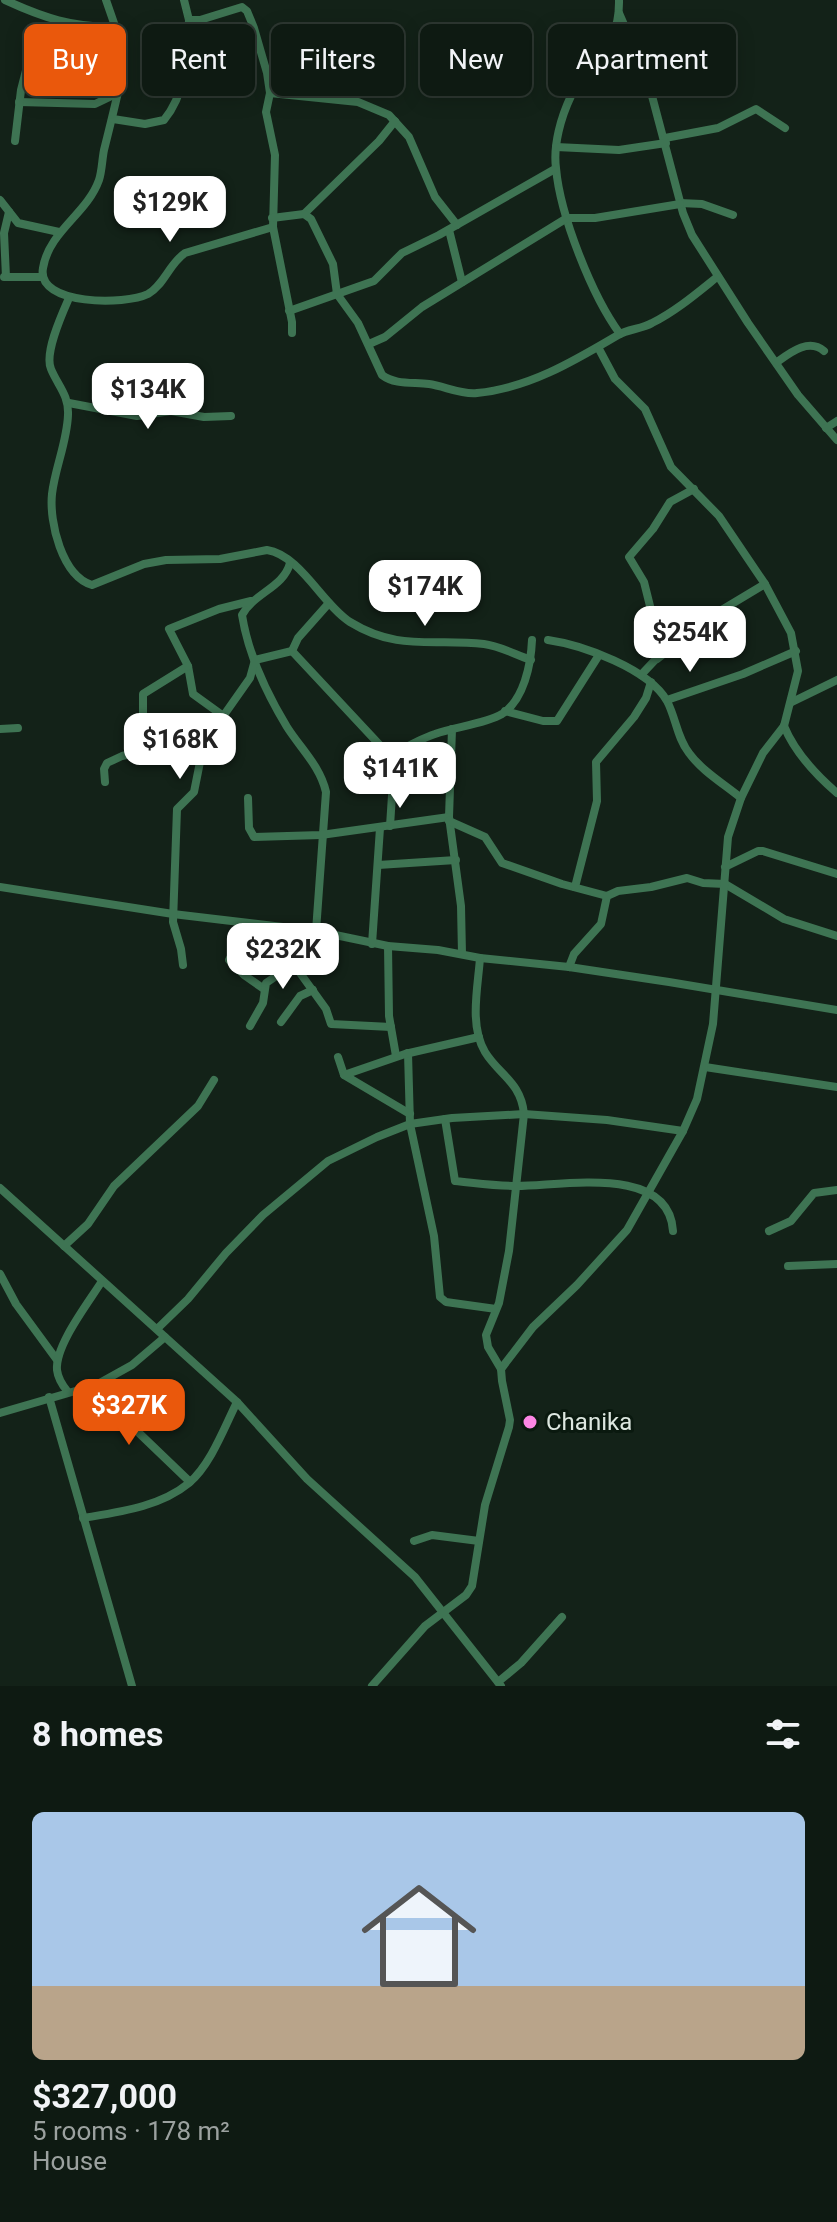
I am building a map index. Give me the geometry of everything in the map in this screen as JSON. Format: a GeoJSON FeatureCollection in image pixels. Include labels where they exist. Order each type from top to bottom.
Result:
{"type":"FeatureCollection","features":[{"type":"Feature","properties":{"kind":"street"},"geometry":{"type":"LineString","coordinates":[[5,0],[55,21],[72,24]]}},
{"type":"Feature","properties":{"kind":"street"},"geometry":{"type":"LineString","coordinates":[[106,0],[114,24]]}},
{"type":"Feature","properties":{"kind":"street"},"geometry":{"type":"LineString","coordinates":[[113,119],[132,123],[157,122],[170,113],[183,83],[187,60],[189,20],[184,0]]}},
{"type":"Feature","properties":{"kind":"street"},"geometry":{"type":"LineString","coordinates":[[619,0],[613,39],[572,95],[556,147],[555,169],[567,218],[589,276],[620,334]]}},
{"type":"Feature","properties":{"kind":"street"},"geometry":{"type":"LineString","coordinates":[[189,20],[200,20],[237,7],[247,11],[265,63],[270,93],[266,112],[275,168],[273,223],[292,333]]}},
{"type":"Feature","properties":{"kind":"street"},"geometry":{"type":"LineString","coordinates":[[619,13],[647,77],[680,204],[692,235],[798,395],[837,440]]}},
{"type":"Feature","properties":{"kind":"street"},"geometry":{"type":"LineString","coordinates":[[15,141],[24,81]]}},
{"type":"Feature","properties":{"kind":"street"},"geometry":{"type":"LineString","coordinates":[[270,93],[305,99],[358,102],[389,115],[409,137],[435,197],[453,228],[462,282]]}},
{"type":"Feature","properties":{"kind":"street"},"geometry":{"type":"LineString","coordinates":[[19,102],[95,104],[112,96]]}},
{"type":"Feature","properties":{"kind":"street"},"geometry":{"type":"LineString","coordinates":[[117,96],[99,180],[86,201],[59,232],[43,268],[47,283],[69,298],[106,301],[143,296],[158,286],[185,253],[304,214],[379,141],[395,121]]}},
{"type":"Feature","properties":{"kind":"street"},"geometry":{"type":"LineString","coordinates":[[556,147],[619,150],[718,128],[756,109],[785,128]]}},
{"type":"Feature","properties":{"kind":"street"},"geometry":{"type":"LineString","coordinates":[[289,311],[374,281],[397,257],[555,169]]}},
{"type":"Feature","properties":{"kind":"street"},"geometry":{"type":"LineString","coordinates":[[0,200],[22,225],[59,232]]}},
{"type":"Feature","properties":{"kind":"street"},"geometry":{"type":"LineString","coordinates":[[369,344],[385,337],[422,307],[567,218],[595,218],[680,204],[702,204],[733,215]]}},
{"type":"Feature","properties":{"kind":"street"},"geometry":{"type":"LineString","coordinates":[[9,212],[4,233],[3,277],[43,277]]}},
{"type":"Feature","properties":{"kind":"street"},"geometry":{"type":"LineString","coordinates":[[304,214],[311,219],[333,264],[337,294],[358,323],[378,370],[386,378],[476,393],[552,372],[599,349],[620,334],[663,318],[717,277]]}},
{"type":"Feature","properties":{"kind":"street"},"geometry":{"type":"LineString","coordinates":[[69,298],[49,363],[69,403],[52,505],[63,555],[80,581],[92,585],[126,569],[166,560],[220,559],[267,550],[282,555],[350,622],[411,644],[482,644],[531,660]]}},
{"type":"Feature","properties":{"kind":"street"},"geometry":{"type":"LineString","coordinates":[[777,362],[807,346],[815,345],[824,351]]}},
{"type":"Feature","properties":{"kind":"street"},"geometry":{"type":"LineString","coordinates":[[501,1369],[533,1327],[627,1230],[683,1131],[697,1099],[713,1024],[728,837],[741,798],[763,753],[784,726],[798,671],[791,633],[765,584],[719,516],[671,467],[645,409],[615,379],[599,349]]}},
{"type":"Feature","properties":{"kind":"street"},"geometry":{"type":"LineString","coordinates":[[69,403],[122,415],[171,411],[204,417],[231,416]]}},
{"type":"Feature","properties":{"kind":"street"},"geometry":{"type":"LineString","coordinates":[[826,428],[837,421]]}},
{"type":"Feature","properties":{"kind":"street"},"geometry":{"type":"LineString","coordinates":[[656,659],[660,646],[647,590],[629,557],[653,529],[670,502],[694,489]]}},
{"type":"Feature","properties":{"kind":"street"},"geometry":{"type":"LineString","coordinates":[[290,563],[285,575],[251,601],[242,615],[255,660],[276,708],[306,751],[326,792],[316,931]]}},
{"type":"Feature","properties":{"kind":"street"},"geometry":{"type":"LineString","coordinates":[[641,675],[656,659],[715,614],[765,584]]}},
{"type":"Feature","properties":{"kind":"street"},"geometry":{"type":"LineString","coordinates":[[222,715],[195,697],[188,666],[170,635],[171,627],[251,601]]}},
{"type":"Feature","properties":{"kind":"street"},"geometry":{"type":"LineString","coordinates":[[292,651],[298,638],[329,603]]}},
{"type":"Feature","properties":{"kind":"street"},"geometry":{"type":"LineString","coordinates":[[390,756],[433,734],[505,711],[522,686],[531,660],[532,640]]}},
{"type":"Feature","properties":{"kind":"street"},"geometry":{"type":"LineString","coordinates":[[548,640],[572,643],[651,682],[667,700],[682,743],[690,755],[741,798]]}},
{"type":"Feature","properties":{"kind":"street"},"geometry":{"type":"LineString","coordinates":[[255,660],[292,651]]}},
{"type":"Feature","properties":{"kind":"street"},"geometry":{"type":"LineString","coordinates":[[292,651],[390,756],[393,780],[378,865],[372,944]]}},
{"type":"Feature","properties":{"kind":"street"},"geometry":{"type":"LineString","coordinates":[[667,700],[743,674],[796,651]]}},
{"type":"Feature","properties":{"kind":"street"},"geometry":{"type":"LineString","coordinates":[[505,711],[543,721],[557,721],[599,655]]}},
{"type":"Feature","properties":{"kind":"street"},"geometry":{"type":"LineString","coordinates":[[183,965],[173,927],[176,812],[194,792],[200,762],[222,715],[250,678],[255,660]]}},
{"type":"Feature","properties":{"kind":"street"},"geometry":{"type":"LineString","coordinates":[[148,750],[143,694],[188,666]]}},
{"type":"Feature","properties":{"kind":"street"},"geometry":{"type":"LineString","coordinates":[[792,702],[837,680]]}},
{"type":"Feature","properties":{"kind":"street"},"geometry":{"type":"LineString","coordinates":[[575,887],[597,801],[596,762],[634,717],[646,698],[651,682]]}},
{"type":"Feature","properties":{"kind":"street"},"geometry":{"type":"LineString","coordinates":[[784,726],[808,765],[837,793]]}},
{"type":"Feature","properties":{"kind":"street"},"geometry":{"type":"LineString","coordinates":[[0,729],[18,728]]}},
{"type":"Feature","properties":{"kind":"street"},"geometry":{"type":"LineString","coordinates":[[452,729],[449,819],[456,860],[462,954]]}},
{"type":"Feature","properties":{"kind":"street"},"geometry":{"type":"LineString","coordinates":[[105,782],[107,763],[148,750],[200,762]]}},
{"type":"Feature","properties":{"kind":"street"},"geometry":{"type":"LineString","coordinates":[[248,798],[249,828],[254,837],[321,835],[449,819],[485,837],[502,863],[575,887],[607,896],[618,891],[687,878],[703,883],[725,884],[784,919],[837,936]]}},
{"type":"Feature","properties":{"kind":"street"},"geometry":{"type":"LineString","coordinates":[[725,867],[763,851],[837,874]]}},
{"type":"Feature","properties":{"kind":"street"},"geometry":{"type":"LineString","coordinates":[[378,865],[456,860]]}},
{"type":"Feature","properties":{"kind":"street"},"geometry":{"type":"LineString","coordinates":[[0,887],[173,914],[316,931],[372,944],[569,967],[837,1010]]}},
{"type":"Feature","properties":{"kind":"street"},"geometry":{"type":"LineString","coordinates":[[569,967],[574,954],[601,924],[607,896]]}},
{"type":"Feature","properties":{"kind":"street"},"geometry":{"type":"LineString","coordinates":[[249,924],[229,954],[229,960],[264,989]]}},
{"type":"Feature","properties":{"kind":"street"},"geometry":{"type":"LineString","coordinates":[[250,1026],[263,1003],[264,989],[269,979],[297,962],[328,934]]}},
{"type":"Feature","properties":{"kind":"street"},"geometry":{"type":"LineString","coordinates":[[388,946],[388,1007],[396,1056]]}},
{"type":"Feature","properties":{"kind":"street"},"geometry":{"type":"LineString","coordinates":[[372,1686],[425,1626],[466,1595],[472,1586],[485,1505],[510,1420],[501,1369],[488,1347],[486,1335],[496,1309],[509,1251],[524,1105],[513,1082],[485,1052],[479,1037],[476,1021],[480,958]]}},
{"type":"Feature","properties":{"kind":"street"},"geometry":{"type":"LineString","coordinates":[[297,962],[298,972],[313,990],[332,1024],[391,1027]]}},
{"type":"Feature","properties":{"kind":"street"},"geometry":{"type":"LineString","coordinates":[[281,1022],[300,996],[313,990]]}},
{"type":"Feature","properties":{"kind":"street"},"geometry":{"type":"LineString","coordinates":[[344,1075],[396,1056],[479,1037]]}},
{"type":"Feature","properties":{"kind":"street"},"geometry":{"type":"LineString","coordinates":[[408,1053],[410,1124],[434,1236],[440,1297],[446,1302],[496,1309]]}},
{"type":"Feature","properties":{"kind":"street"},"geometry":{"type":"LineString","coordinates":[[338,1057],[344,1075],[410,1114]]}},
{"type":"Feature","properties":{"kind":"street"},"geometry":{"type":"LineString","coordinates":[[705,1067],[837,1087]]}},
{"type":"Feature","properties":{"kind":"street"},"geometry":{"type":"LineString","coordinates":[[64,1246],[88,1224],[114,1186],[198,1106],[214,1080]]}},
{"type":"Feature","properties":{"kind":"street"},"geometry":{"type":"LineString","coordinates":[[157,1329],[188,1299],[226,1253],[288,1193],[328,1161],[410,1124],[524,1114],[607,1120],[683,1131]]}},
{"type":"Feature","properties":{"kind":"street"},"geometry":{"type":"LineString","coordinates":[[445,1119],[455,1181],[516,1186],[596,1182],[649,1191],[671,1215],[673,1231]]}},
{"type":"Feature","properties":{"kind":"street"},"geometry":{"type":"LineString","coordinates":[[0,1188],[237,1402],[307,1479],[415,1577],[500,1684],[562,1617]]}},
{"type":"Feature","properties":{"kind":"street"},"geometry":{"type":"LineString","coordinates":[[769,1231],[791,1221],[814,1193],[837,1190]]}},
{"type":"Feature","properties":{"kind":"street"},"geometry":{"type":"LineString","coordinates":[[788,1266],[837,1264]]}},
{"type":"Feature","properties":{"kind":"street"},"geometry":{"type":"LineString","coordinates":[[0,1274],[16,1304],[57,1360]]}},
{"type":"Feature","properties":{"kind":"street"},"geometry":{"type":"LineString","coordinates":[[68,1392],[57,1372],[57,1360],[102,1281]]}},
{"type":"Feature","properties":{"kind":"street"},"geometry":{"type":"LineString","coordinates":[[0,1413],[96,1385],[132,1365],[165,1337]]}},
{"type":"Feature","properties":{"kind":"street"},"geometry":{"type":"LineString","coordinates":[[96,1385],[140,1434],[190,1482]]}},
{"type":"Feature","properties":{"kind":"street"},"geometry":{"type":"LineString","coordinates":[[49,1397],[132,1686]]}},
{"type":"Feature","properties":{"kind":"street"},"geometry":{"type":"LineString","coordinates":[[83,1518],[147,1506],[190,1482],[204,1463],[237,1402]]}},
{"type":"Feature","properties":{"kind":"street"},"geometry":{"type":"LineString","coordinates":[[414,1541],[432,1535],[479,1541]]}},
{"type":"Feature","properties":{"kind":"place","name":"Chanika"},"geometry":{"type":"Point","coordinates":[530,1422]}}]}
